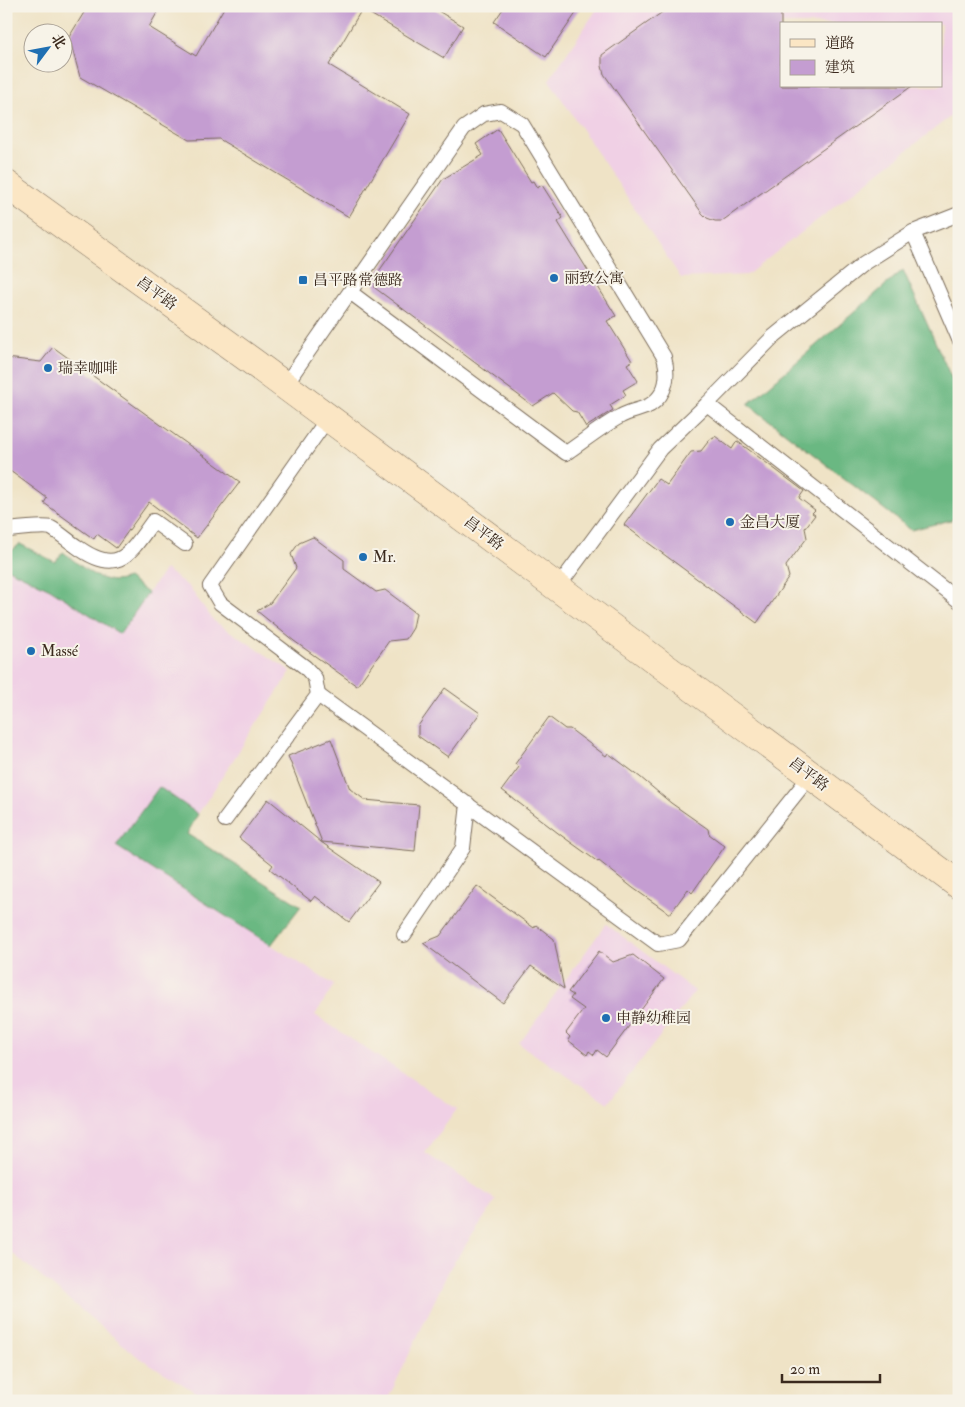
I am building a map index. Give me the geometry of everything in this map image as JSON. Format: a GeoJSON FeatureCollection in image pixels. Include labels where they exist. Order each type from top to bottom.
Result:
{"type":"FeatureCollection","features":[{"type":"Feature","properties":{"kind":"street","name":"昌平路"},"geometry":{"type":"LineString","coordinates":[[6,184],[285,385],[959,885]]}},
{"type":"Feature","properties":{"kind":"lane"},"geometry":{"type":"LineString","coordinates":[[285,385],[464,128],[484,114],[501,111],[522,124],[664,357],[667,369],[666,385],[660,396],[650,405],[622,415],[566,453],[350,292]]}},
{"type":"Feature","properties":{"kind":"lane"},"geometry":{"type":"LineString","coordinates":[[557,588],[660,449],[773,337],[864,263],[913,232],[959,214]]}},
{"type":"Feature","properties":{"kind":"lane"},"geometry":{"type":"LineString","coordinates":[[913,232],[959,339]]}},
{"type":"Feature","properties":{"kind":"lane"},"geometry":{"type":"LineString","coordinates":[[707,404],[959,601]]}},
{"type":"Feature","properties":{"kind":"lane"},"geometry":{"type":"LineString","coordinates":[[328,418],[210,586],[220,603],[305,666],[315,678],[318,695],[658,944],[679,940],[811,775]]}},
{"type":"Feature","properties":{"kind":"lane"},"geometry":{"type":"LineString","coordinates":[[6,532],[9,530],[50,528],[86,554],[102,561],[120,560],[132,551],[153,520],[185,544]]}},
{"type":"Feature","properties":{"kind":"lane"},"geometry":{"type":"LineString","coordinates":[[225,820],[318,695]]}},
{"type":"Feature","properties":{"kind":"lane"},"geometry":{"type":"LineString","coordinates":[[404,935],[463,848],[468,804]]}},
{"type":"Feature","properties":{"kind":"shaded area"},"geometry":{"type":"Polygon","coordinates":[[[599,6],[959,6],[959,128],[951,116],[747,275],[681,278],[549,80],[599,6]]]}},
{"type":"Feature","properties":{"kind":"shaded area"},"geometry":{"type":"Polygon","coordinates":[[[6,568],[50,589],[120,634],[165,569],[189,587],[214,621],[291,671],[198,814],[159,788],[116,846],[334,985],[315,1015],[457,1109],[425,1153],[496,1200],[450,1268],[387,1401],[210,1401],[137,1356],[6,1248],[6,568]]]}},
{"type":"Feature","properties":{"kind":"shaded area","name":"申静幼稚园"},"geometry":{"type":"Polygon","coordinates":[[[606,924],[695,991],[608,1103],[519,1044],[606,924]]]}},
{"type":"Feature","properties":{"kind":"green space"},"geometry":{"type":"Polygon","coordinates":[[[903,270],[959,395],[959,518],[911,530],[748,404],[903,270]]]}},
{"type":"Feature","properties":{"kind":"green space"},"geometry":{"type":"Polygon","coordinates":[[[20,544],[55,562],[63,552],[84,569],[102,579],[113,581],[128,578],[148,593],[120,634],[50,589],[6,568],[6,555],[20,544]]]}},
{"type":"Feature","properties":{"kind":"green space"},"geometry":{"type":"Polygon","coordinates":[[[159,787],[198,814],[187,834],[301,906],[271,945],[116,846],[159,787]]]}},
{"type":"Feature","properties":{"kind":"building"},"geometry":{"type":"Polygon","coordinates":[[[88,6],[161,6],[149,27],[196,56],[225,6],[430,6],[463,26],[444,58],[362,9],[329,65],[410,114],[349,217],[219,139],[189,140],[80,77],[72,48],[72,32],[88,6]]]}},
{"type":"Feature","properties":{"kind":"building"},"geometry":{"type":"Polygon","coordinates":[[[505,6],[581,6],[546,57],[494,22],[505,6]]]}},
{"type":"Feature","properties":{"kind":"building"},"geometry":{"type":"Polygon","coordinates":[[[671,6],[781,6],[780,88],[909,88],[722,221],[715,221],[707,218],[702,213],[604,74],[602,55],[671,6]]]}},
{"type":"Feature","properties":{"kind":"building"},"geometry":{"type":"Polygon","coordinates":[[[498,129],[531,182],[533,181],[537,188],[542,185],[563,218],[558,222],[616,316],[607,321],[632,361],[627,364],[638,381],[623,390],[626,395],[610,405],[613,410],[586,427],[577,412],[572,411],[553,393],[533,406],[375,288],[375,277],[443,179],[483,155],[476,144],[498,129]]]}},
{"type":"Feature","properties":{"kind":"building"},"geometry":{"type":"Polygon","coordinates":[[[53,347],[240,482],[197,538],[149,502],[116,548],[97,534],[94,539],[44,503],[47,498],[6,468],[6,358],[41,362],[53,347]]]}},
{"type":"Feature","properties":{"kind":"building","name":"金昌大厦"},"geometry":{"type":"Polygon","coordinates":[[[715,436],[732,449],[737,441],[804,491],[799,498],[815,510],[812,513],[815,515],[805,528],[807,538],[786,566],[789,577],[757,623],[624,525],[658,479],[667,485],[691,452],[701,451],[711,438],[713,439],[715,436]]]}},
{"type":"Feature","properties":{"kind":"building"},"geometry":{"type":"Polygon","coordinates":[[[313,537],[344,560],[344,569],[376,592],[385,590],[416,613],[413,628],[406,639],[389,641],[357,686],[294,641],[257,611],[270,603],[296,568],[291,554],[299,543],[313,537]]]}},
{"type":"Feature","properties":{"kind":"building"},"geometry":{"type":"Polygon","coordinates":[[[445,688],[480,713],[448,757],[418,736],[418,726],[445,688]]]}},
{"type":"Feature","properties":{"kind":"building"},"geometry":{"type":"Polygon","coordinates":[[[549,717],[565,729],[570,729],[606,756],[608,753],[671,803],[708,829],[709,834],[725,846],[692,893],[688,889],[670,914],[502,790],[519,767],[515,764],[549,717]]]}},
{"type":"Feature","properties":{"kind":"building"},"geometry":{"type":"Polygon","coordinates":[[[331,739],[350,789],[365,800],[419,805],[415,851],[322,842],[288,756],[331,739]]]}},
{"type":"Feature","properties":{"kind":"building"},"geometry":{"type":"Polygon","coordinates":[[[268,799],[321,842],[379,882],[349,922],[315,896],[311,901],[270,869],[273,865],[239,838],[268,799]]]}},
{"type":"Feature","properties":{"kind":"building"},"geometry":{"type":"Polygon","coordinates":[[[477,886],[534,928],[536,925],[554,939],[564,989],[531,966],[503,1003],[423,943],[440,936],[477,886]]]}},
{"type":"Feature","properties":{"kind":"building"},"geometry":{"type":"Polygon","coordinates":[[[599,951],[613,962],[633,955],[664,979],[606,1057],[597,1050],[594,1055],[589,1051],[587,1055],[568,1040],[570,1037],[566,1033],[584,1009],[570,999],[573,995],[568,992],[599,951]]]}},
{"type":"Feature","properties":{"kind":"place","name":"丽致公寓"},"geometry":{"type":"Point","coordinates":[554,278]}},
{"type":"Feature","properties":{"kind":"place","name":"昌平路常德路"},"geometry":{"type":"Point","coordinates":[303,280]}},
{"type":"Feature","properties":{"kind":"place","name":"瑞幸咖啡"},"geometry":{"type":"Point","coordinates":[48,368]}},
{"type":"Feature","properties":{"kind":"place","name":"金昌大厦"},"geometry":{"type":"Point","coordinates":[730,522]}},
{"type":"Feature","properties":{"kind":"place","name":"Mr."},"geometry":{"type":"Point","coordinates":[363,557]}},
{"type":"Feature","properties":{"kind":"place","name":"Massé"},"geometry":{"type":"Point","coordinates":[31,651]}},
{"type":"Feature","properties":{"kind":"place","name":"申静幼稚园"},"geometry":{"type":"Point","coordinates":[606,1018]}}]}
